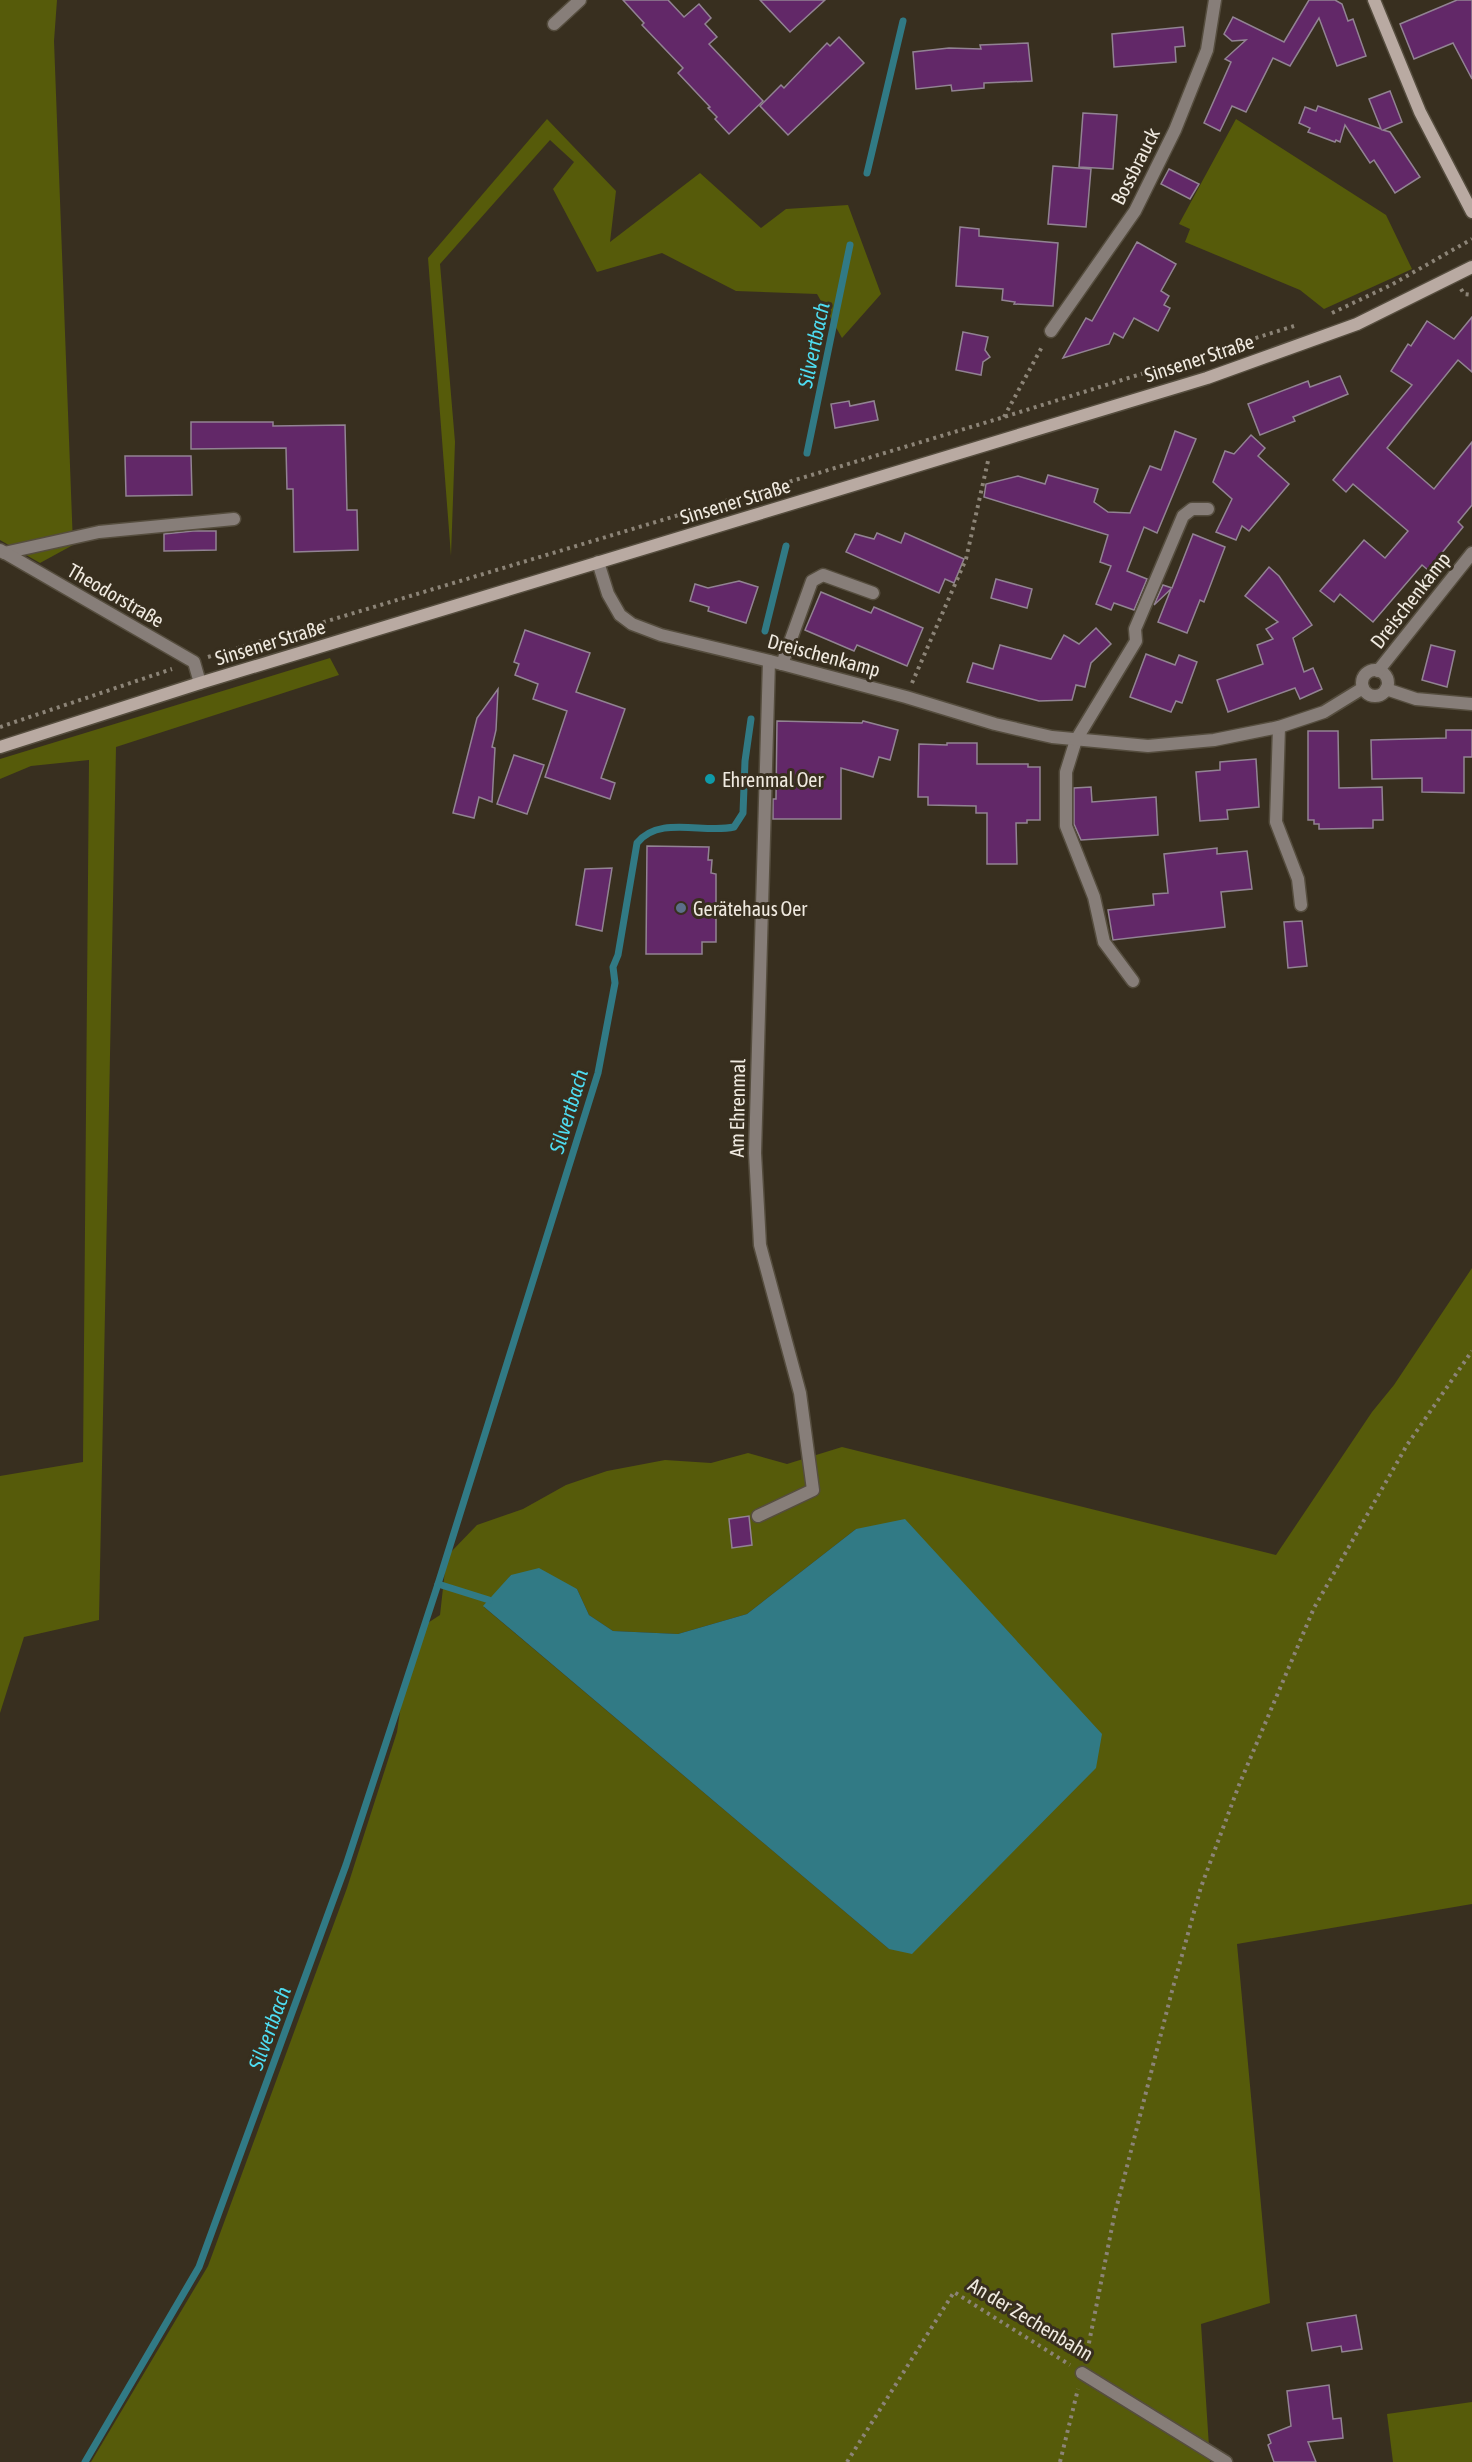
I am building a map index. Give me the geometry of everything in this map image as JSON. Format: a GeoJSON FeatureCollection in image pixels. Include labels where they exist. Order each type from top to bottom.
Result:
{"type":"FeatureCollection","features":[{"type":"Feature","properties":{"kind":"main road"},"geometry":{"type":"LineString","coordinates":[[1374,0],[1420,112],[1472,212]]}},
{"type":"Feature","properties":{"kind":"main road","name":"Sinsener Straße"},"geometry":{"type":"LineString","coordinates":[[0,747],[200,683],[1207,378],[1356,324],[1472,267]]}},
{"type":"Feature","properties":{"kind":"street"},"geometry":{"type":"LineString","coordinates":[[554,24],[580,0]]}},
{"type":"Feature","properties":{"kind":"street","name":"Bossbrauck"},"geometry":{"type":"LineString","coordinates":[[1051,331],[1135,211],[1175,130],[1207,50],[1215,0]]}},
{"type":"Feature","properties":{"kind":"street"},"geometry":{"type":"LineString","coordinates":[[1132,981],[1104,942],[1094,897],[1066,826],[1066,772],[1076,740],[1136,641],[1135,629],[1183,516],[1192,510],[1208,509]]}},
{"type":"Feature","properties":{"kind":"street"},"geometry":{"type":"LineString","coordinates":[[2,551],[99,532],[234,519]]}},
{"type":"Feature","properties":{"kind":"street","name":"Theodorstraße"},"geometry":{"type":"LineString","coordinates":[[2,551],[194,662]]}},
{"type":"Feature","properties":{"kind":"street","name":"Dreischenkamp"},"geometry":{"type":"LineString","coordinates":[[598,562],[608,594],[620,615],[632,624],[661,635],[782,664],[1034,734],[1148,746],[1214,740],[1279,727],[1324,712],[1363,688],[1362,683],[1367,673],[1378,671],[1472,553]]}},
{"type":"Feature","properties":{"kind":"street"},"geometry":{"type":"LineString","coordinates":[[782,664],[812,581],[823,575],[873,593]]}},
{"type":"Feature","properties":{"kind":"street","name":"Am Ehrenmal"},"geometry":{"type":"LineString","coordinates":[[758,1516],[813,1490],[800,1393],[760,1245],[756,1200],[755,1153],[769,661]]}},
{"type":"Feature","properties":{"kind":"street"},"geometry":{"type":"LineString","coordinates":[[194,662],[200,683]]}},
{"type":"Feature","properties":{"kind":"street","name":"Dreischenkamp"},"geometry":{"type":"LineString","coordinates":[[1378,671],[1387,678],[1386,689]]}},
{"type":"Feature","properties":{"kind":"street"},"geometry":{"type":"LineString","coordinates":[[1363,688],[1367,693],[1377,696],[1386,689],[1416,699],[1472,704]]}},
{"type":"Feature","properties":{"kind":"street"},"geometry":{"type":"LineString","coordinates":[[1279,727],[1276,822],[1298,879],[1301,904]]}},
{"type":"Feature","properties":{"kind":"street","name":"An der Zechenbahn"},"geometry":{"type":"LineString","coordinates":[[1082,2373],[1226,2462]]}},
{"type":"Feature","properties":{"kind":"path"},"geometry":{"type":"LineString","coordinates":[[1329,315],[1391,285],[1472,239]]}},
{"type":"Feature","properties":{"kind":"path"},"geometry":{"type":"LineString","coordinates":[[0,727],[194,662],[1004,417],[1298,325]]}},
{"type":"Feature","properties":{"kind":"path"},"geometry":{"type":"LineString","coordinates":[[906,697],[966,559],[992,444],[1016,391],[1051,331]]}},
{"type":"Feature","properties":{"kind":"path"},"geometry":{"type":"LineString","coordinates":[[1060,2462],[1082,2373],[1114,2217],[1172,1991],[1202,1887],[1239,1785],[1314,1608],[1407,1445],[1472,1351]]}},
{"type":"Feature","properties":{"kind":"path","name":"An der Zechenbahn"},"geometry":{"type":"LineString","coordinates":[[847,2462],[954,2292],[1082,2373]]}},
{"type":"Feature","properties":{"kind":"shaded area"},"geometry":{"type":"Polygon","coordinates":[[[0,0],[57,0],[54,41],[73,545],[40,563],[0,540],[0,0]]]}},
{"type":"Feature","properties":{"kind":"shaded area"},"geometry":{"type":"Polygon","coordinates":[[[547,119],[616,191],[610,242],[700,173],[761,228],[786,209],[848,205],[881,294],[842,338],[817,294],[736,291],[662,253],[597,272],[553,189],[574,162],[550,140],[440,264],[455,442],[451,556],[428,258],[547,119]]]}},
{"type":"Feature","properties":{"kind":"shaded area"},"geometry":{"type":"Polygon","coordinates":[[[1236,119],[1386,215],[1412,269],[1324,309],[1300,290],[1185,242],[1190,229],[1179,224],[1236,119]]]}},
{"type":"Feature","properties":{"kind":"shaded area"},"geometry":{"type":"Polygon","coordinates":[[[330,658],[339,675],[116,747],[99,1620],[24,1637],[0,1713],[0,1476],[83,1462],[89,760],[31,766],[0,779],[0,759],[330,658]]]}},
{"type":"Feature","properties":{"kind":"shaded area"},"geometry":{"type":"Polygon","coordinates":[[[1472,1268],[1472,1904],[1237,1944],[1270,2303],[1201,2324],[1210,2462],[91,2462],[208,2266],[347,1888],[397,1732],[404,1684],[411,1668],[420,1628],[440,1615],[449,1554],[477,1525],[523,1509],[566,1485],[607,1471],[665,1460],[711,1463],[748,1453],[787,1464],[842,1447],[1276,1555],[1372,1412],[1394,1385],[1472,1268]],[[856,1529],[747,1614],[678,1634],[613,1631],[589,1615],[577,1589],[511,1575],[484,1607],[889,1949],[856,1529]]]}},
{"type":"Feature","properties":{"kind":"shaded area"},"geometry":{"type":"Polygon","coordinates":[[[1472,2402],[1472,2462],[1393,2462],[1387,2414],[1472,2402]]]}},
{"type":"Feature","properties":{"kind":"water"},"geometry":{"type":"Polygon","coordinates":[[[905,1519],[1102,1734],[1096,1768],[912,1954],[889,1949],[483,1606],[511,1575],[539,1568],[577,1589],[589,1615],[613,1631],[678,1634],[747,1614],[856,1529],[905,1519]]]}},
{"type":"Feature","properties":{"kind":"building"},"geometry":{"type":"Polygon","coordinates":[[[623,0],[668,0],[684,17],[699,4],[711,18],[705,24],[717,37],[709,44],[763,101],[729,134],[715,119],[717,117],[708,108],[710,107],[678,73],[683,68],[642,25],[644,23],[623,0]]]}},
{"type":"Feature","properties":{"kind":"building"},"geometry":{"type":"Polygon","coordinates":[[[760,0],[825,0],[790,32],[760,0]]]}},
{"type":"Feature","properties":{"kind":"building"},"geometry":{"type":"Polygon","coordinates":[[[1309,0],[1335,0],[1342,4],[1348,21],[1353,19],[1366,56],[1337,66],[1319,18],[1290,66],[1273,58],[1246,112],[1232,106],[1220,131],[1204,123],[1231,62],[1225,59],[1246,40],[1232,41],[1224,34],[1233,17],[1284,42],[1309,0]]]}},
{"type":"Feature","properties":{"kind":"building"},"geometry":{"type":"Polygon","coordinates":[[[1457,0],[1472,0],[1472,79],[1453,43],[1414,59],[1400,24],[1457,0]]]}},
{"type":"Feature","properties":{"kind":"building"},"geometry":{"type":"Polygon","coordinates":[[[1183,27],[1185,46],[1175,47],[1176,62],[1114,67],[1112,34],[1183,27]]]}},
{"type":"Feature","properties":{"kind":"building"},"geometry":{"type":"Polygon","coordinates":[[[839,37],[864,63],[788,135],[760,106],[781,85],[784,88],[827,43],[830,46],[839,37]]]}},
{"type":"Feature","properties":{"kind":"building"},"geometry":{"type":"Polygon","coordinates":[[[1028,43],[1032,81],[984,83],[984,88],[952,91],[951,85],[916,89],[913,52],[949,48],[981,49],[980,45],[1028,43]]]}},
{"type":"Feature","properties":{"kind":"building"},"geometry":{"type":"Polygon","coordinates":[[[1390,91],[1402,122],[1383,130],[1390,132],[1420,177],[1395,193],[1374,160],[1370,163],[1345,125],[1340,142],[1336,140],[1335,142],[1308,132],[1310,128],[1299,123],[1305,107],[1316,111],[1318,106],[1381,129],[1369,99],[1390,91]]]}},
{"type":"Feature","properties":{"kind":"building"},"geometry":{"type":"Polygon","coordinates":[[[1083,113],[1117,115],[1113,169],[1079,167],[1083,113]]]}},
{"type":"Feature","properties":{"kind":"building"},"geometry":{"type":"Polygon","coordinates":[[[1053,166],[1091,169],[1086,227],[1048,224],[1053,166]]]}},
{"type":"Feature","properties":{"kind":"building"},"geometry":{"type":"Polygon","coordinates":[[[1169,169],[1199,184],[1190,199],[1161,184],[1169,169]]]}},
{"type":"Feature","properties":{"kind":"building"},"geometry":{"type":"Polygon","coordinates":[[[960,227],[979,229],[979,236],[1058,243],[1053,306],[1014,304],[1015,302],[1002,300],[1003,289],[956,286],[960,227]]]}},
{"type":"Feature","properties":{"kind":"building"},"geometry":{"type":"Polygon","coordinates":[[[1137,242],[1176,264],[1161,291],[1169,296],[1164,305],[1170,308],[1158,331],[1134,318],[1123,338],[1114,333],[1109,344],[1063,358],[1086,318],[1092,321],[1137,242]]]}},
{"type":"Feature","properties":{"kind":"building"},"geometry":{"type":"Polygon","coordinates":[[[1472,317],[1472,372],[1458,360],[1387,448],[1434,489],[1472,442],[1472,505],[1458,522],[1463,527],[1428,570],[1422,565],[1373,622],[1340,594],[1334,602],[1320,591],[1364,540],[1385,558],[1408,531],[1353,484],[1346,492],[1333,480],[1412,385],[1391,371],[1408,344],[1411,346],[1427,321],[1454,339],[1472,317]]]}},
{"type":"Feature","properties":{"kind":"building"},"geometry":{"type":"Polygon","coordinates":[[[963,332],[988,337],[985,350],[990,357],[983,362],[981,375],[956,370],[963,332]]]}},
{"type":"Feature","properties":{"kind":"building"},"geometry":{"type":"Polygon","coordinates":[[[1340,376],[1348,394],[1293,417],[1295,421],[1260,435],[1248,404],[1308,381],[1310,387],[1340,376]]]}},
{"type":"Feature","properties":{"kind":"building"},"geometry":{"type":"Polygon","coordinates":[[[849,401],[850,406],[874,401],[878,420],[835,428],[831,404],[849,401]]]}},
{"type":"Feature","properties":{"kind":"building"},"geometry":{"type":"Polygon","coordinates":[[[191,422],[273,422],[273,426],[345,425],[347,510],[357,510],[358,550],[294,552],[293,489],[287,489],[286,448],[191,449],[191,422]]]}},
{"type":"Feature","properties":{"kind":"building"},"geometry":{"type":"Polygon","coordinates":[[[1175,431],[1196,439],[1157,533],[1144,527],[1127,571],[1147,579],[1134,610],[1114,603],[1111,610],[1096,604],[1111,566],[1100,562],[1108,535],[984,497],[986,484],[1018,476],[1045,484],[1048,475],[1098,489],[1094,502],[1108,512],[1130,513],[1150,466],[1161,470],[1175,431]]]}},
{"type":"Feature","properties":{"kind":"building"},"geometry":{"type":"Polygon","coordinates":[[[1251,435],[1265,448],[1258,456],[1289,484],[1249,531],[1242,526],[1236,540],[1216,532],[1232,499],[1213,482],[1225,451],[1234,454],[1251,435]]]}},
{"type":"Feature","properties":{"kind":"building"},"geometry":{"type":"Polygon","coordinates":[[[125,456],[191,456],[192,495],[126,496],[125,456]]]}},
{"type":"Feature","properties":{"kind":"building"},"geometry":{"type":"Polygon","coordinates":[[[216,531],[216,550],[164,551],[164,534],[216,531]]]}},
{"type":"Feature","properties":{"kind":"building"},"geometry":{"type":"Polygon","coordinates":[[[877,533],[901,543],[905,533],[964,559],[954,583],[945,579],[939,593],[846,552],[855,534],[874,539],[877,533]]]}},
{"type":"Feature","properties":{"kind":"building"},"geometry":{"type":"Polygon","coordinates":[[[1193,534],[1225,547],[1204,602],[1200,600],[1187,633],[1158,622],[1171,589],[1154,605],[1163,585],[1172,588],[1193,534]]]}},
{"type":"Feature","properties":{"kind":"building"},"geometry":{"type":"Polygon","coordinates":[[[1269,567],[1279,576],[1312,625],[1293,638],[1304,672],[1313,668],[1322,689],[1300,699],[1295,688],[1228,712],[1217,680],[1263,664],[1257,645],[1273,639],[1266,629],[1278,622],[1245,596],[1269,567]]]}},
{"type":"Feature","properties":{"kind":"building"},"geometry":{"type":"Polygon","coordinates":[[[996,579],[1032,589],[1027,608],[991,598],[996,579]]]}},
{"type":"Feature","properties":{"kind":"building"},"geometry":{"type":"Polygon","coordinates":[[[739,581],[758,587],[746,623],[708,611],[709,607],[690,601],[695,584],[708,588],[739,581]]]}},
{"type":"Feature","properties":{"kind":"building"},"geometry":{"type":"Polygon","coordinates":[[[821,592],[871,613],[874,607],[923,628],[907,666],[857,645],[854,651],[805,630],[821,592]]]}},
{"type":"Feature","properties":{"kind":"building"},"geometry":{"type":"Polygon","coordinates":[[[1096,628],[1111,644],[1091,663],[1085,687],[1076,685],[1072,700],[1039,701],[967,682],[973,663],[993,669],[1000,645],[1051,659],[1064,635],[1079,644],[1096,628]]]}},
{"type":"Feature","properties":{"kind":"building"},"geometry":{"type":"Polygon","coordinates":[[[525,630],[590,653],[576,692],[625,709],[601,778],[615,783],[610,799],[545,777],[567,711],[533,699],[538,684],[515,675],[519,664],[514,662],[525,630]]]}},
{"type":"Feature","properties":{"kind":"building"},"geometry":{"type":"Polygon","coordinates":[[[1431,645],[1455,651],[1447,687],[1422,680],[1431,645]]]}},
{"type":"Feature","properties":{"kind":"building"},"geometry":{"type":"Polygon","coordinates":[[[1146,654],[1175,665],[1179,655],[1197,662],[1182,703],[1176,701],[1171,712],[1130,697],[1146,654]]]}},
{"type":"Feature","properties":{"kind":"building"},"geometry":{"type":"Polygon","coordinates":[[[498,689],[496,730],[492,747],[495,748],[492,802],[479,797],[474,818],[453,813],[477,718],[498,689]]]}},
{"type":"Feature","properties":{"kind":"building"},"geometry":{"type":"Polygon","coordinates":[[[777,721],[862,723],[863,721],[898,730],[890,760],[879,757],[873,777],[841,768],[841,819],[773,819],[773,799],[776,799],[777,721]]]}},
{"type":"Feature","properties":{"kind":"building"},"geometry":{"type":"Polygon","coordinates":[[[1446,730],[1472,730],[1472,757],[1464,757],[1464,793],[1422,792],[1422,778],[1372,779],[1371,740],[1446,738],[1446,730]]]}},
{"type":"Feature","properties":{"kind":"building"},"geometry":{"type":"Polygon","coordinates":[[[1308,731],[1338,731],[1339,788],[1382,787],[1383,820],[1373,820],[1373,828],[1319,829],[1319,824],[1314,824],[1314,820],[1308,820],[1308,731]]]}},
{"type":"Feature","properties":{"kind":"building"},"geometry":{"type":"Polygon","coordinates":[[[947,743],[977,743],[977,764],[1028,764],[1028,767],[1040,767],[1040,820],[1016,823],[1017,864],[987,864],[987,813],[976,813],[976,806],[928,805],[928,797],[918,797],[919,744],[947,745],[947,743]]]}},
{"type":"Feature","properties":{"kind":"building"},"geometry":{"type":"Polygon","coordinates":[[[514,755],[544,765],[527,814],[497,804],[514,755]]]}},
{"type":"Feature","properties":{"kind":"building"},"geometry":{"type":"Polygon","coordinates":[[[1256,759],[1259,807],[1227,810],[1228,819],[1200,821],[1196,772],[1220,770],[1220,762],[1256,759]]]}},
{"type":"Feature","properties":{"kind":"building"},"geometry":{"type":"Polygon","coordinates":[[[1091,787],[1092,802],[1156,797],[1158,835],[1081,840],[1074,824],[1074,788],[1091,787]]]}},
{"type":"Feature","properties":{"kind":"building","name":"Gerätehaus Oer"},"geometry":{"type":"Polygon","coordinates":[[[647,846],[709,847],[708,860],[712,860],[711,873],[716,874],[716,942],[702,942],[702,954],[646,954],[647,846]]]}},
{"type":"Feature","properties":{"kind":"building"},"geometry":{"type":"Polygon","coordinates":[[[1217,848],[1217,854],[1247,851],[1252,889],[1221,892],[1225,927],[1113,940],[1108,910],[1154,905],[1153,894],[1168,893],[1164,854],[1217,848]]]}},
{"type":"Feature","properties":{"kind":"building"},"geometry":{"type":"Polygon","coordinates":[[[612,868],[602,931],[576,925],[585,869],[612,868]]]}},
{"type":"Feature","properties":{"kind":"building"},"geometry":{"type":"Polygon","coordinates":[[[1302,921],[1307,966],[1288,968],[1284,922],[1302,921]]]}},
{"type":"Feature","properties":{"kind":"building"},"geometry":{"type":"Polygon","coordinates":[[[749,1516],[752,1545],[732,1548],[729,1519],[749,1516]]]}},
{"type":"Feature","properties":{"kind":"building"},"geometry":{"type":"Polygon","coordinates":[[[1356,2315],[1362,2349],[1342,2352],[1341,2346],[1312,2351],[1307,2323],[1356,2315]]]}},
{"type":"Feature","properties":{"kind":"building"},"geometry":{"type":"Polygon","coordinates":[[[1329,2385],[1333,2419],[1341,2418],[1343,2438],[1308,2442],[1316,2462],[1274,2462],[1268,2445],[1271,2443],[1268,2435],[1291,2426],[1287,2391],[1329,2385]]]}},
{"type":"Feature","properties":{"kind":"waterway","name":"Silvertbach"},"geometry":{"type":"LineString","coordinates":[[867,173],[903,21]]}},
{"type":"Feature","properties":{"kind":"waterway","name":"Silvertbach"},"geometry":{"type":"LineString","coordinates":[[807,453],[850,245]]}},
{"type":"Feature","properties":{"kind":"waterway","name":"Silvertbach"},"geometry":{"type":"LineString","coordinates":[[765,631],[786,546]]}},
{"type":"Feature","properties":{"kind":"waterway","name":"Silvertbach"},"geometry":{"type":"LineString","coordinates":[[85,2462],[199,2267],[346,1865],[438,1584],[598,1073],[615,983],[613,967],[618,955],[637,843],[646,835],[669,827],[722,829],[734,827],[743,813],[745,761],[751,719]]}},
{"type":"Feature","properties":{"kind":"waterway","name":"Silvertbach"},"geometry":{"type":"LineString","coordinates":[[438,1584],[489,1600]]}},
{"type":"Feature","properties":{"kind":"place","name":"Ehrenmal Oer"},"geometry":{"type":"Point","coordinates":[710,779]}},
{"type":"Feature","properties":{"kind":"place","name":"Gerätehaus Oer"},"geometry":{"type":"Point","coordinates":[681,908]}}]}
